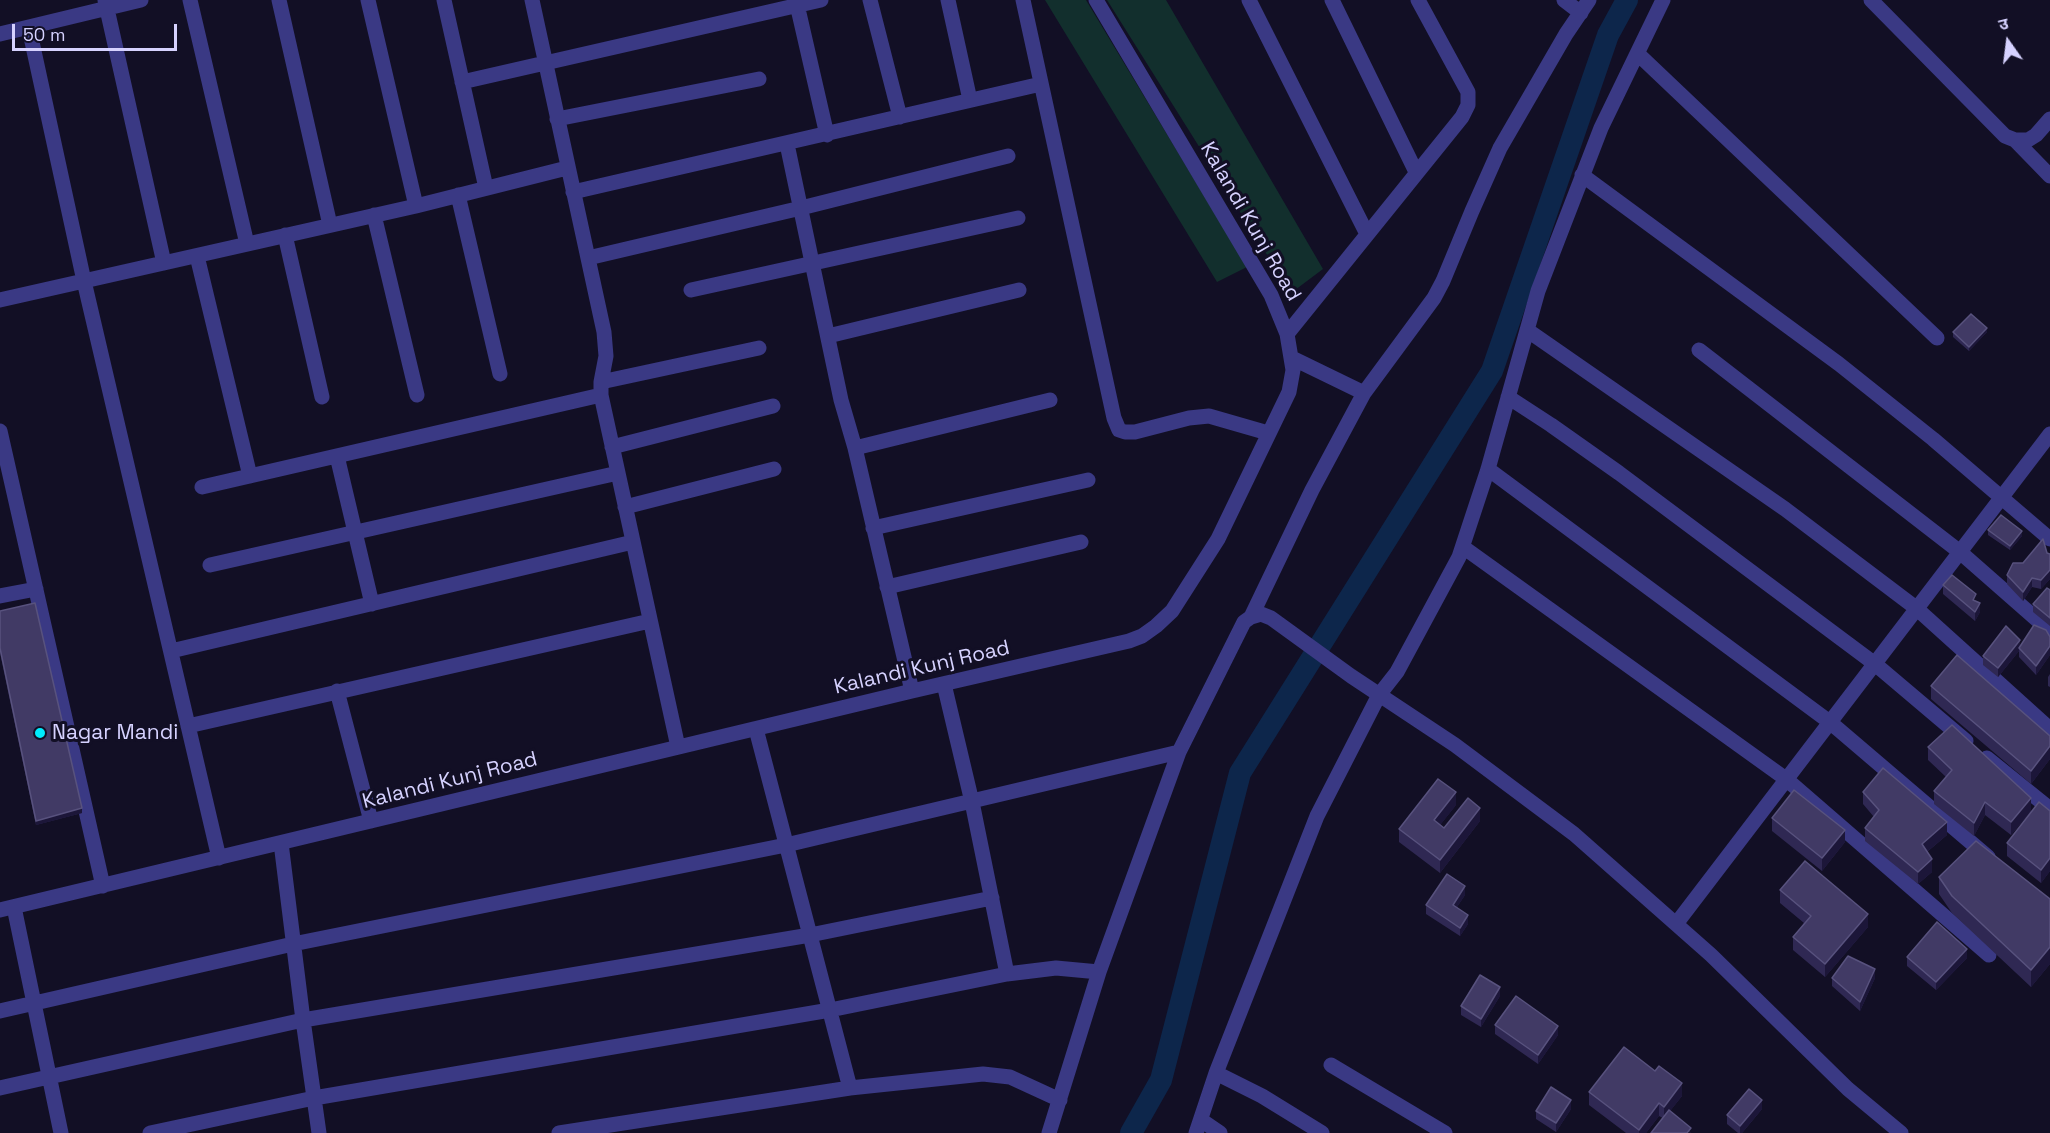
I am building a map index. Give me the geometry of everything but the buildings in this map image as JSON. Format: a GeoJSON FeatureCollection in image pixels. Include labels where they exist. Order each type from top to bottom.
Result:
{"type":"FeatureCollection","features":[{"type":"Feature","properties":{"kind":"street"},"geometry":{"type":"LineString","coordinates":[[0,34],[106,4],[141,0]]}},
{"type":"Feature","properties":{"kind":"street"},"geometry":{"type":"LineString","coordinates":[[190,0],[247,244]]}},
{"type":"Feature","properties":{"kind":"street"},"geometry":{"type":"LineString","coordinates":[[279,0],[330,225]]}},
{"type":"Feature","properties":{"kind":"street"},"geometry":{"type":"LineString","coordinates":[[368,0],[416,206]]}},
{"type":"Feature","properties":{"kind":"street"},"geometry":{"type":"LineString","coordinates":[[444,0],[486,188]]}},
{"type":"Feature","properties":{"kind":"street"},"geometry":{"type":"LineString","coordinates":[[532,0],[604,332],[606,356],[601,389],[612,447],[678,747]]}},
{"type":"Feature","properties":{"kind":"street"},"geometry":{"type":"LineString","coordinates":[[462,82],[797,3],[821,0]]}},
{"type":"Feature","properties":{"kind":"street"},"geometry":{"type":"LineString","coordinates":[[870,0],[900,117]]}},
{"type":"Feature","properties":{"kind":"street"},"geometry":{"type":"LineString","coordinates":[[948,0],[970,100]]}},
{"type":"Feature","properties":{"kind":"street"},"geometry":{"type":"LineString","coordinates":[[1023,0],[1114,418],[1119,430],[1135,432],[1189,418],[1209,416],[1268,433]]}},
{"type":"Feature","properties":{"kind":"street","name":"Kalandi Kunj Road"},"geometry":{"type":"LineString","coordinates":[[7,908],[1129,641],[1142,636],[1156,626],[1172,611],[1218,539],[1288,392],[1293,370],[1292,358],[1287,333],[1271,295],[1096,0]]}},
{"type":"Feature","properties":{"kind":"street"},"geometry":{"type":"LineString","coordinates":[[1249,0],[1367,234]]}},
{"type":"Feature","properties":{"kind":"street"},"geometry":{"type":"LineString","coordinates":[[1332,0],[1416,172]]}},
{"type":"Feature","properties":{"kind":"street"},"geometry":{"type":"LineString","coordinates":[[1287,333],[1462,117],[1468,105],[1468,92],[1418,0]]}},
{"type":"Feature","properties":{"kind":"street"},"geometry":{"type":"LineString","coordinates":[[1251,617],[1312,490],[1364,393],[1434,298],[1500,148],[1566,34],[1585,6],[1564,0]]}},
{"type":"Feature","properties":{"kind":"street"},"geometry":{"type":"LineString","coordinates":[[1220,1133],[1198,1126],[1216,1073],[1317,816],[1379,695],[1397,672],[1463,547],[1488,469],[1538,291],[1612,104],[1663,0]]}},
{"type":"Feature","properties":{"kind":"street"},"geometry":{"type":"LineString","coordinates":[[1871,0],[2005,136],[2015,140],[2028,140],[2036,135],[2050,119]]}},
{"type":"Feature","properties":{"kind":"street"},"geometry":{"type":"LineString","coordinates":[[797,3],[827,135]]}},
{"type":"Feature","properties":{"kind":"street"},"geometry":{"type":"LineString","coordinates":[[106,4],[164,263]]}},
{"type":"Feature","properties":{"kind":"street"},"geometry":{"type":"LineString","coordinates":[[29,27],[84,281],[219,858]]}},
{"type":"Feature","properties":{"kind":"street"},"geometry":{"type":"LineString","coordinates":[[1638,54],[1937,338]]}},
{"type":"Feature","properties":{"kind":"street"},"geometry":{"type":"LineString","coordinates":[[557,118],[759,79]]}},
{"type":"Feature","properties":{"kind":"street"},"geometry":{"type":"LineString","coordinates":[[573,192],[1041,84]]}},
{"type":"Feature","properties":{"kind":"street"},"geometry":{"type":"LineString","coordinates":[[2015,140],[2050,176]]}},
{"type":"Feature","properties":{"kind":"street"},"geometry":{"type":"LineString","coordinates":[[787,144],[841,400],[855,448],[912,691]]}},
{"type":"Feature","properties":{"kind":"street"},"geometry":{"type":"LineString","coordinates":[[588,258],[1008,156]]}},
{"type":"Feature","properties":{"kind":"street"},"geometry":{"type":"LineString","coordinates":[[0,300],[416,206],[567,168]]}},
{"type":"Feature","properties":{"kind":"street"},"geometry":{"type":"LineString","coordinates":[[1582,175],[1839,364],[1933,439],[2050,539]]}},
{"type":"Feature","properties":{"kind":"street"},"geometry":{"type":"LineString","coordinates":[[458,195],[500,374]]}},
{"type":"Feature","properties":{"kind":"street"},"geometry":{"type":"LineString","coordinates":[[374,215],[417,395]]}},
{"type":"Feature","properties":{"kind":"street"},"geometry":{"type":"LineString","coordinates":[[690,290],[1018,218]]}},
{"type":"Feature","properties":{"kind":"street"},"geometry":{"type":"LineString","coordinates":[[285,235],[322,397]]}},
{"type":"Feature","properties":{"kind":"street"},"geometry":{"type":"LineString","coordinates":[[197,256],[250,476]]}},
{"type":"Feature","properties":{"kind":"street"},"geometry":{"type":"LineString","coordinates":[[828,336],[1019,290]]}},
{"type":"Feature","properties":{"kind":"street"},"geometry":{"type":"LineString","coordinates":[[1527,330],[1785,509],[1916,608],[2050,729]]}},
{"type":"Feature","properties":{"kind":"street"},"geometry":{"type":"LineString","coordinates":[[202,487],[337,456],[759,348]]}},
{"type":"Feature","properties":{"kind":"street"},"geometry":{"type":"LineString","coordinates":[[1699,350],[1960,552],[2050,631]]}},
{"type":"Feature","properties":{"kind":"street"},"geometry":{"type":"LineString","coordinates":[[1292,358],[1364,393]]}},
{"type":"Feature","properties":{"kind":"street"},"geometry":{"type":"LineString","coordinates":[[1508,397],[1599,459],[1875,664],[2000,770],[2050,808]]}},
{"type":"Feature","properties":{"kind":"street"},"geometry":{"type":"LineString","coordinates":[[855,448],[1050,400]]}},
{"type":"Feature","properties":{"kind":"street"},"geometry":{"type":"LineString","coordinates":[[612,447],[773,406]]}},
{"type":"Feature","properties":{"kind":"street"},"geometry":{"type":"LineString","coordinates":[[0,432],[103,886]]}},
{"type":"Feature","properties":{"kind":"street"},"geometry":{"type":"LineString","coordinates":[[1676,924],[2050,434]]}},
{"type":"Feature","properties":{"kind":"street"},"geometry":{"type":"LineString","coordinates":[[337,456],[372,604]]}},
{"type":"Feature","properties":{"kind":"street"},"geometry":{"type":"LineString","coordinates":[[625,507],[774,469]]}},
{"type":"Feature","properties":{"kind":"street"},"geometry":{"type":"LineString","coordinates":[[1488,469],[1831,723],[1996,863]]}},
{"type":"Feature","properties":{"kind":"street"},"geometry":{"type":"LineString","coordinates":[[210,566],[618,473]]}},
{"type":"Feature","properties":{"kind":"street"},"geometry":{"type":"LineString","coordinates":[[873,528],[1088,480]]}},
{"type":"Feature","properties":{"kind":"street"},"geometry":{"type":"LineString","coordinates":[[171,651],[633,542]]}},
{"type":"Feature","properties":{"kind":"street"},"geometry":{"type":"LineString","coordinates":[[887,587],[1081,542]]}},
{"type":"Feature","properties":{"kind":"street"},"geometry":{"type":"LineString","coordinates":[[1463,547],[1786,779],[1989,955]]}},
{"type":"Feature","properties":{"kind":"street"},"geometry":{"type":"LineString","coordinates":[[0,596],[36,589]]}},
{"type":"Feature","properties":{"kind":"street"},"geometry":{"type":"LineString","coordinates":[[1049,1133],[1099,972],[1179,752],[1238,632],[1244,622],[1261,614],[1271,618],[1351,676],[1455,745],[1574,834],[1711,955],[1848,1089],[1901,1133]]}},
{"type":"Feature","properties":{"kind":"street"},"geometry":{"type":"LineString","coordinates":[[188,726],[650,621]]}},
{"type":"Feature","properties":{"kind":"street"},"geometry":{"type":"LineString","coordinates":[[944,684],[972,802],[1007,974]]}},
{"type":"Feature","properties":{"kind":"street"},"geometry":{"type":"LineString","coordinates":[[337,691],[370,821]]}},
{"type":"Feature","properties":{"kind":"street"},"geometry":{"type":"LineString","coordinates":[[756,729],[850,1088]]}},
{"type":"Feature","properties":{"kind":"street"},"geometry":{"type":"LineString","coordinates":[[0,1011],[293,944],[786,845],[1179,752]]}},
{"type":"Feature","properties":{"kind":"street"},"geometry":{"type":"LineString","coordinates":[[281,843],[319,1133]]}},
{"type":"Feature","properties":{"kind":"street"},"geometry":{"type":"LineString","coordinates":[[0,1088],[303,1020],[810,934],[992,898]]}},
{"type":"Feature","properties":{"kind":"street"},"geometry":{"type":"LineString","coordinates":[[7,908],[34,1003],[61,1133]]}},
{"type":"Feature","properties":{"kind":"street"},"geometry":{"type":"LineString","coordinates":[[150,1133],[314,1098],[830,1010],[1007,974],[1056,968],[1099,972]]}},
{"type":"Feature","properties":{"kind":"street"},"geometry":{"type":"LineString","coordinates":[[1331,1065],[1445,1133]]}},
{"type":"Feature","properties":{"kind":"street"},"geometry":{"type":"LineString","coordinates":[[1216,1073],[1262,1096],[1322,1133]]}},
{"type":"Feature","properties":{"kind":"street"},"geometry":{"type":"LineString","coordinates":[[559,1133],[850,1088],[996,1074],[1023,1082],[1060,1100]]}},
{"type":"Feature","properties":{"kind":"green space"},"geometry":{"type":"Polygon","coordinates":[[[1045,0],[1086,0],[1247,267],[1217,282],[1045,0]]]}},
{"type":"Feature","properties":{"kind":"green space"},"geometry":{"type":"Polygon","coordinates":[[[1107,0],[1166,0],[1323,269],[1291,293],[1107,0]]]}},
{"type":"Feature","properties":{"kind":"waterway"},"geometry":{"type":"LineString","coordinates":[[1131,1133],[1161,1080],[1240,773],[1492,371],[1608,35],[1627,0]]}},
{"type":"Feature","properties":{"kind":"place","name":"Nagar Mandi"},"geometry":{"type":"Point","coordinates":[40,733]}}]}
